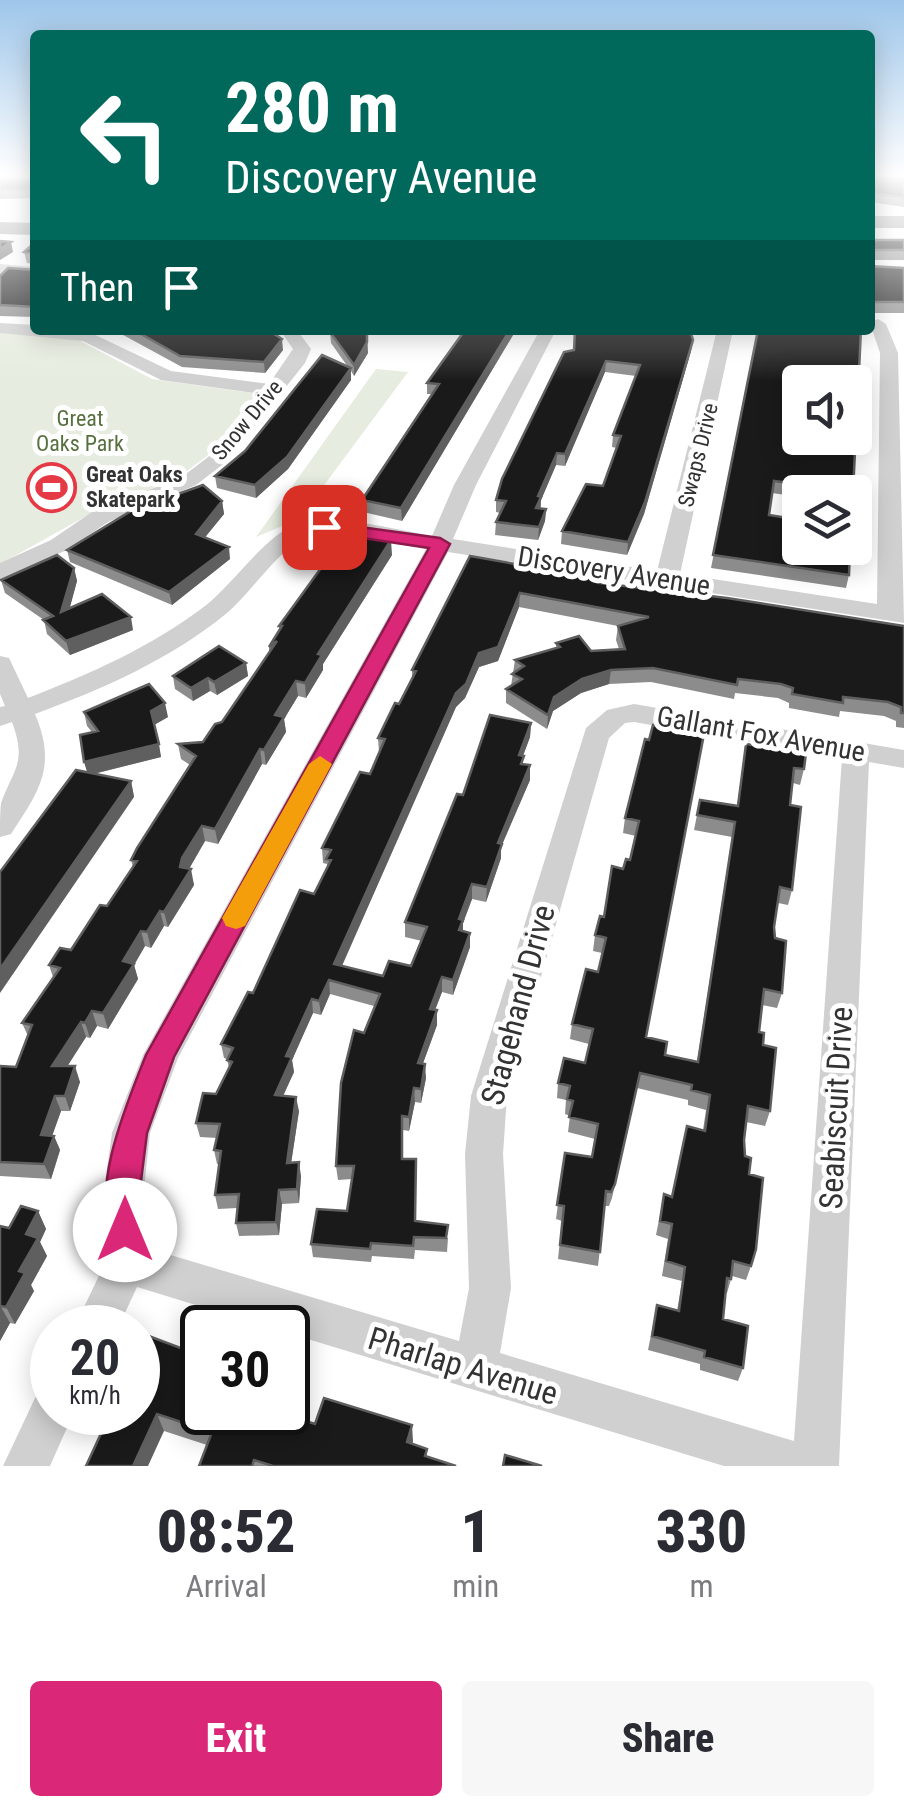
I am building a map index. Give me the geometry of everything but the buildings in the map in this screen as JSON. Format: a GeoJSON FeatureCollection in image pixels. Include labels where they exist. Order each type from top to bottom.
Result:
{"type":"FeatureCollection","features":[{"type":"Feature","properties":{"kind":"street"},"geometry":{"type":"LineString","coordinates":[[4,272],[30,272]]}},
{"type":"Feature","properties":{"kind":"street"},"geometry":{"type":"LineString","coordinates":[[875,324],[904,324]]}},
{"type":"Feature","properties":{"kind":"street"},"geometry":{"type":"LineString","coordinates":[[875,326],[889,353],[897,615]]}},
{"type":"Feature","properties":{"kind":"street"},"geometry":{"type":"LineString","coordinates":[[0,328],[30,330]]}},
{"type":"Feature","properties":{"kind":"street"},"geometry":{"type":"LineString","coordinates":[[78,335],[167,376],[273,390]]}},
{"type":"Feature","properties":{"kind":"street","name":"Snow Drive"},"geometry":{"type":"LineString","coordinates":[[0,572],[59,545],[100,517],[189,481],[219,458],[299,359],[302,349],[292,335]]}},
{"type":"Feature","properties":{"kind":"street"},"geometry":{"type":"LineString","coordinates":[[106,1305],[127,1263],[123,1197],[131,1133],[160,1055],[440,544],[464,485],[545,335]]}},
{"type":"Feature","properties":{"kind":"street","name":"Swaps Drive"},"geometry":{"type":"LineString","coordinates":[[667,579],[724,335]]}},
{"type":"Feature","properties":{"kind":"street","name":"Discovery Avenue"},"geometry":{"type":"LineString","coordinates":[[10,713],[80,689],[141,658],[194,626],[241,588],[292,532],[324,527],[897,615]]}},
{"type":"Feature","properties":{"kind":"street"},"geometry":{"type":"LineString","coordinates":[[0,664],[10,713],[36,756],[33,776],[0,826]]}},
{"type":"Feature","properties":{"kind":"street","name":"Gallant Fox Avenue"},"geometry":{"type":"LineString","coordinates":[[618,716],[652,715],[904,759]]}},
{"type":"Feature","properties":{"kind":"street","name":"Stagehand Drive"},"geometry":{"type":"LineString","coordinates":[[474,1370],[490,1288],[484,1154],[489,1096],[596,734],[618,716]]}},
{"type":"Feature","properties":{"kind":"street","name":"Seabiscuit Drive"},"geometry":{"type":"LineString","coordinates":[[816,1466],[856,751]]}},
{"type":"Feature","properties":{"kind":"street","name":"Pharlap Avenue"},"geometry":{"type":"LineString","coordinates":[[127,1263],[800,1466]]}},
{"type":"Feature","properties":{"kind":"street"},"geometry":{"type":"LineString","coordinates":[[26,1466],[41,1435]]}},
{"type":"Feature","properties":{"kind":"green space","name":"Great Oaks Park"},"geometry":{"type":"Polygon","coordinates":[[[0,332],[71,336],[152,379],[259,394],[207,456],[176,479],[97,510],[0,564],[0,332]]]}},
{"type":"Feature","properties":{"kind":"green space"},"geometry":{"type":"Polygon","coordinates":[[[376,369],[408,372],[299,519],[256,537],[376,369]]]}},
{"type":"Feature","properties":{"kind":"slow traffic"},"geometry":{"type":"LineString","coordinates":[[236,918],[320,764]]}},
{"type":"Feature","properties":{"kind":"place","name":"Great Oaks Skatepark"},"geometry":{"type":"Point","coordinates":[51,487]}},
{"type":"Feature","properties":{"kind":"route"},"geometry":{"type":"LineString","coordinates":[[125,1230],[123,1197],[131,1133],[160,1055],[440,544],[324,527]]}}]}
